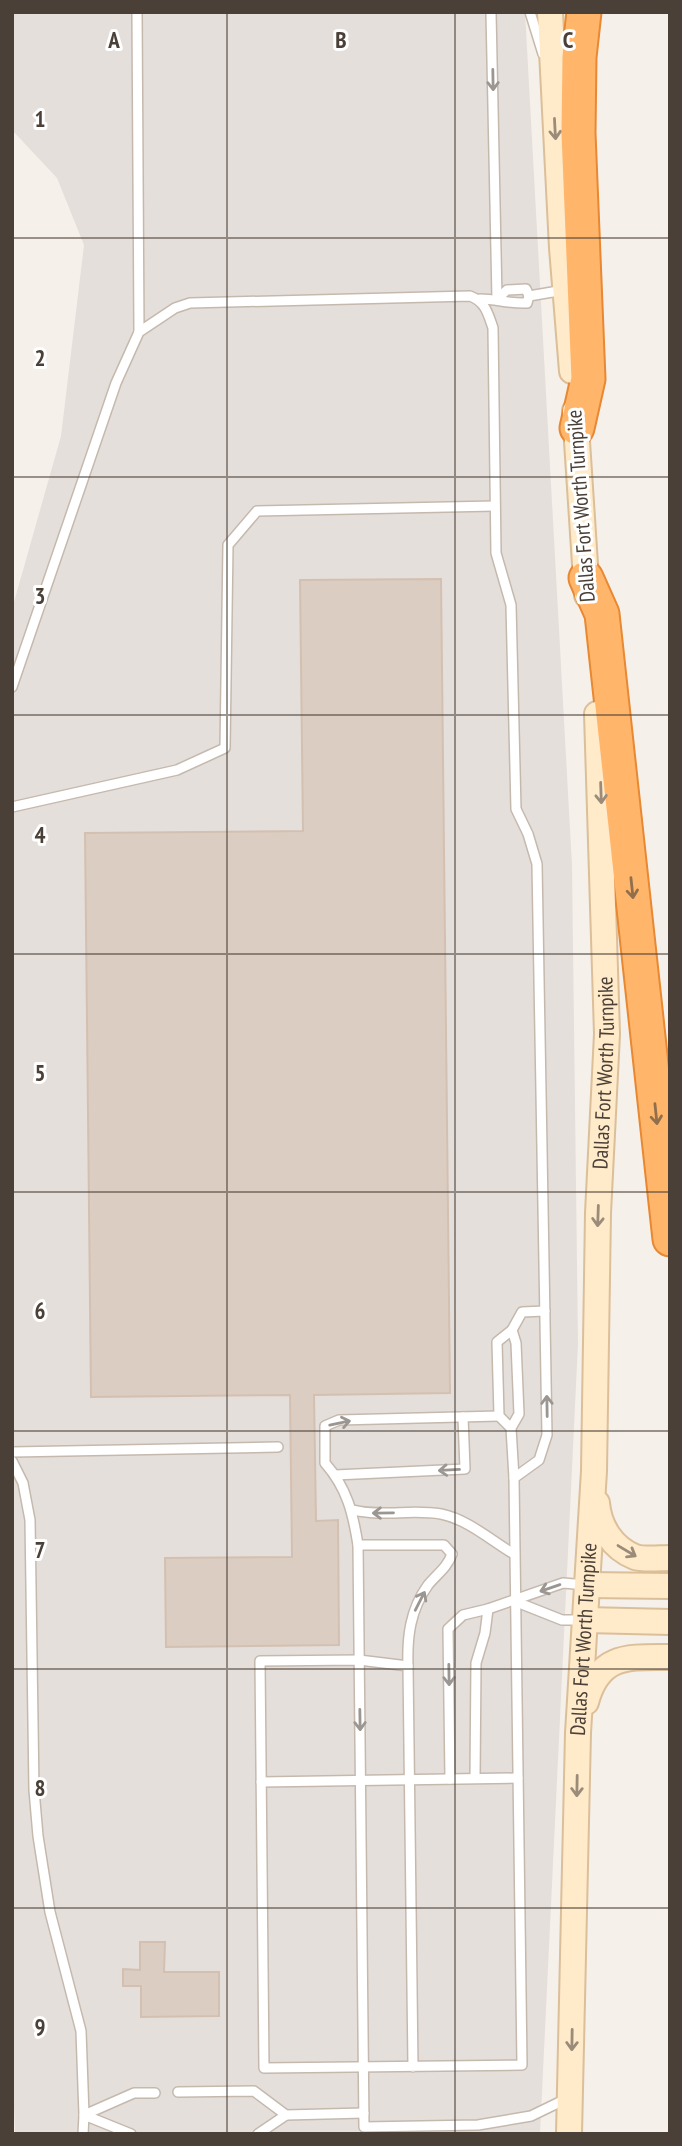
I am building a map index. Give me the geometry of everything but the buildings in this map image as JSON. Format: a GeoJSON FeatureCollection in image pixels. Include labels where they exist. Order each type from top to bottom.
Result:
{"type":"FeatureCollection","features":[{"type":"Feature","properties":{"kind":"highway"},"geometry":{"type":"LineString","coordinates":[[576,428],[588,380],[578,133],[579,57],[584,12]]}},
{"type":"Feature","properties":{"kind":"highway"},"geometry":{"type":"LineString","coordinates":[[586,578],[602,614],[670,1239]]}},
{"type":"Feature","properties":{"kind":"main road","name":"Dallas Fort Worth Turnpike"},"geometry":{"type":"LineString","coordinates":[[550,12],[566,290],[600,744],[607,1034],[598,1213],[594,1471],[578,1733],[569,2134]]}},
{"type":"Feature","properties":{"kind":"main road"},"geometry":{"type":"LineString","coordinates":[[594,1471],[598,1518],[612,1541],[636,1557],[670,1558]]}},
{"type":"Feature","properties":{"kind":"main road"},"geometry":{"type":"LineString","coordinates":[[588,1585],[670,1586]]}},
{"type":"Feature","properties":{"kind":"main road"},"geometry":{"type":"LineString","coordinates":[[586,1620],[670,1622]]}},
{"type":"Feature","properties":{"kind":"main road"},"geometry":{"type":"LineString","coordinates":[[578,1733],[592,1683],[610,1662],[633,1657],[670,1657]]}},
{"type":"Feature","properties":{"kind":"lane"},"geometry":{"type":"LineString","coordinates":[[12,687],[116,383],[139,332],[137,12]]}},
{"type":"Feature","properties":{"kind":"lane"},"geometry":{"type":"LineString","coordinates":[[492,12],[497,299]]}},
{"type":"Feature","properties":{"kind":"lane"},"geometry":{"type":"LineString","coordinates":[[530,12],[554,90]]}},
{"type":"Feature","properties":{"kind":"lane"},"geometry":{"type":"LineString","coordinates":[[139,332],[175,308],[190,303],[470,296],[497,299],[507,304],[527,303],[529,296],[566,290]]}},
{"type":"Feature","properties":{"kind":"lane"},"geometry":{"type":"LineString","coordinates":[[480,299],[493,328],[496,554],[511,605],[516,809],[528,834],[537,864],[547,1435],[539,1460],[514,1478]]}},
{"type":"Feature","properties":{"kind":"lane"},"geometry":{"type":"LineString","coordinates":[[12,807],[177,770],[225,748],[228,545],[257,511],[495,506]]}},
{"type":"Feature","properties":{"kind":"lane"},"geometry":{"type":"LineString","coordinates":[[511,1428],[499,1416],[497,1342],[512,1330],[522,1312],[545,1311]]}},
{"type":"Feature","properties":{"kind":"lane"},"geometry":{"type":"LineString","coordinates":[[408,1667],[359,1660],[260,1661],[264,2068],[522,2065],[514,1478],[511,1428],[519,1414],[516,1343],[512,1330]]}},
{"type":"Feature","properties":{"kind":"lane"},"geometry":{"type":"LineString","coordinates":[[499,1416],[338,1420],[325,1426],[325,1463],[335,1475],[353,1510],[358,1545],[364,2130],[478,2125],[531,2116],[571,2096]]}},
{"type":"Feature","properties":{"kind":"lane"},"geometry":{"type":"LineString","coordinates":[[335,1475],[465,1469],[463,1417]]}},
{"type":"Feature","properties":{"kind":"lane"},"geometry":{"type":"LineString","coordinates":[[12,1452],[278,1447]]}},
{"type":"Feature","properties":{"kind":"lane"},"geometry":{"type":"LineString","coordinates":[[12,1461],[23,1483],[30,1520],[34,1776],[38,1836],[50,1912],[81,2031],[83,2134]]}},
{"type":"Feature","properties":{"kind":"lane"},"geometry":{"type":"LineString","coordinates":[[353,1510],[368,1514],[441,1514],[456,1518],[514,1554]]}},
{"type":"Feature","properties":{"kind":"lane"},"geometry":{"type":"LineString","coordinates":[[358,1545],[444,1545],[452,1554],[448,1564],[428,1586],[411,1617],[407,1637],[413,2067]]}},
{"type":"Feature","properties":{"kind":"lane"},"geometry":{"type":"LineString","coordinates":[[450,1779],[448,1629],[463,1615],[514,1601],[563,1583],[588,1585]]}},
{"type":"Feature","properties":{"kind":"lane"},"geometry":{"type":"LineString","coordinates":[[514,1601],[562,1620],[586,1620]]}},
{"type":"Feature","properties":{"kind":"lane"},"geometry":{"type":"LineString","coordinates":[[475,1779],[476,1662],[485,1633],[488,1609]]}},
{"type":"Feature","properties":{"kind":"lane"},"geometry":{"type":"LineString","coordinates":[[261,1782],[518,1778]]}},
{"type":"Feature","properties":{"kind":"lane"},"geometry":{"type":"LineString","coordinates":[[178,2092],[254,2091],[286,2115]]}},
{"type":"Feature","properties":{"kind":"lane"},"geometry":{"type":"LineString","coordinates":[[84,2115],[134,2093],[156,2093]]}},
{"type":"Feature","properties":{"kind":"lane"},"geometry":{"type":"LineString","coordinates":[[258,2134],[286,2115],[364,2113]]}},
{"type":"Feature","properties":{"kind":"lane"},"geometry":{"type":"LineString","coordinates":[[84,2115],[131,2134]]}},
{"type":"Feature","properties":{"kind":"shaded area"},"geometry":{"type":"Polygon","coordinates":[[[12,12],[525,12],[572,865],[578,1344],[540,2134],[15,2134],[12,2053],[12,609],[61,436],[84,245],[57,178],[12,130],[12,12]]]}}]}
